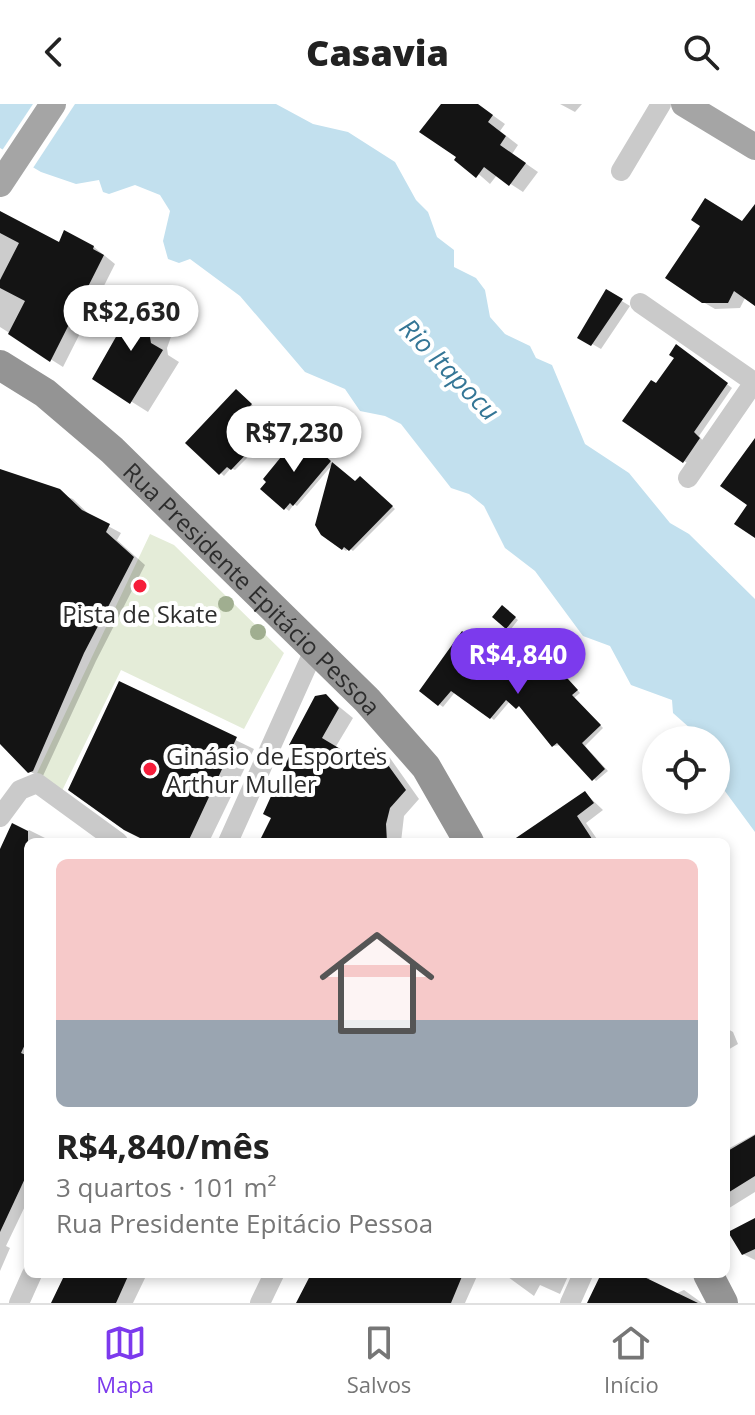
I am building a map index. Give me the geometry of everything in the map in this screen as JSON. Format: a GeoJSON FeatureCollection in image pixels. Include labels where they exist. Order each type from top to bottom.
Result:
{"type":"FeatureCollection","features":[{"type":"Feature","properties":{"kind":"highway","name":"Rua Presidente Epitácio Pessoa"},"geometry":{"type":"LineString","coordinates":[[0,365],[83,423],[398,732],[426,767],[467,838]]}},
{"type":"Feature","properties":{"kind":"highway"},"geometry":{"type":"LineString","coordinates":[[710,1278],[723,1303]]}},
{"type":"Feature","properties":{"kind":"main road"},"geometry":{"type":"LineString","coordinates":[[0,184],[53,104]]}},
{"type":"Feature","properties":{"kind":"main road"},"geometry":{"type":"LineString","coordinates":[[684,104],[755,147]]}},
{"type":"Feature","properties":{"kind":"street"},"geometry":{"type":"LineString","coordinates":[[621,171],[661,104]]}},
{"type":"Feature","properties":{"kind":"street"},"geometry":{"type":"LineString","coordinates":[[640,303],[755,382],[688,478]]}},
{"type":"Feature","properties":{"kind":"street"},"geometry":{"type":"LineString","coordinates":[[230,838],[315,648]]}},
{"type":"Feature","properties":{"kind":"street"},"geometry":{"type":"LineString","coordinates":[[0,817],[20,790],[37,783],[113,838]]}},
{"type":"Feature","properties":{"kind":"street"},"geometry":{"type":"LineString","coordinates":[[19,1303],[30,1278]]}},
{"type":"Feature","properties":{"kind":"street"},"geometry":{"type":"LineString","coordinates":[[260,1303],[272,1278]]}},
{"type":"Feature","properties":{"kind":"street"},"geometry":{"type":"LineString","coordinates":[[570,1303],[581,1278]]}},
{"type":"Feature","properties":{"kind":"green space"},"geometry":{"type":"Polygon","coordinates":[[[150,534],[174,545],[284,653],[244,729],[121,670],[59,797],[31,786],[150,534]]]}},
{"type":"Feature","properties":{"kind":"water","name":"Rio Itapocu"},"geometry":{"type":"Polygon","coordinates":[[[0,104],[276,104],[313,124],[348,132],[395,162],[416,200],[428,212],[437,237],[454,250],[454,267],[476,278],[485,290],[490,317],[505,334],[530,346],[536,358],[552,365],[585,444],[629,473],[670,523],[689,534],[755,599],[755,832],[730,798],[730,726],[688,726],[673,713],[672,700],[631,685],[610,646],[583,636],[535,571],[505,548],[484,506],[469,494],[451,488],[401,424],[385,416],[360,411],[345,389],[305,372],[240,296],[190,259],[179,263],[168,259],[163,241],[170,211],[160,195],[135,185],[109,194],[103,192],[99,180],[76,184],[41,172],[0,148],[0,104]]]}},
{"type":"Feature","properties":{"kind":"water"},"geometry":{"type":"Polygon","coordinates":[[[501,635],[513,644],[498,663],[486,653],[501,635]]]}},
{"type":"Feature","properties":{"kind":"pier"},"geometry":{"type":"Polygon","coordinates":[[[33,104],[75,104],[31,171],[1,152],[33,104]]]}},
{"type":"Feature","properties":{"kind":"building"},"geometry":{"type":"Polygon","coordinates":[[[441,104],[478,104],[493,115],[488,122],[506,136],[500,145],[526,163],[509,186],[484,167],[476,178],[454,160],[456,157],[419,132],[441,104]]]}},
{"type":"Feature","properties":{"kind":"building"},"geometry":{"type":"Polygon","coordinates":[[[705,198],[742,221],[755,204],[755,306],[734,291],[728,303],[702,303],[665,278],[700,226],[691,220],[705,198]]]}},
{"type":"Feature","properties":{"kind":"building"},"geometry":{"type":"Polygon","coordinates":[[[0,211],[59,242],[64,230],[104,255],[50,362],[8,334],[25,301],[0,288],[0,280],[19,243],[0,233],[0,211]]]}},
{"type":"Feature","properties":{"kind":"building"},"geometry":{"type":"Polygon","coordinates":[[[606,289],[623,299],[591,346],[577,338],[606,289]]]}},
{"type":"Feature","properties":{"kind":"building"},"geometry":{"type":"Polygon","coordinates":[[[142,291],[157,303],[148,315],[157,320],[150,337],[151,343],[163,350],[130,404],[92,379],[142,291]]]}},
{"type":"Feature","properties":{"kind":"building"},"geometry":{"type":"Polygon","coordinates":[[[676,344],[728,383],[694,432],[700,438],[683,463],[622,421],[651,380],[656,383],[674,358],[669,355],[676,344]]]}},
{"type":"Feature","properties":{"kind":"building"},"geometry":{"type":"Polygon","coordinates":[[[236,389],[252,404],[230,428],[252,448],[231,470],[227,467],[219,475],[185,443],[236,389]]]}},
{"type":"Feature","properties":{"kind":"building"},"geometry":{"type":"Polygon","coordinates":[[[755,438],[755,538],[734,524],[747,505],[720,486],[755,438]]]}},
{"type":"Feature","properties":{"kind":"building"},"geometry":{"type":"Polygon","coordinates":[[[294,441],[307,450],[312,444],[331,461],[293,506],[290,503],[284,510],[260,489],[266,482],[263,479],[294,441]]]}},
{"type":"Feature","properties":{"kind":"building"},"geometry":{"type":"Polygon","coordinates":[[[332,462],[355,481],[360,476],[393,506],[349,551],[344,547],[342,550],[321,535],[315,525],[332,462]]]}},
{"type":"Feature","properties":{"kind":"building"},"geometry":{"type":"Polygon","coordinates":[[[0,469],[60,489],[82,510],[110,524],[106,532],[134,557],[84,653],[33,771],[28,773],[0,744],[0,469]]]}},
{"type":"Feature","properties":{"kind":"building"},"geometry":{"type":"Polygon","coordinates":[[[502,605],[516,617],[506,629],[492,617],[502,605]]]}},
{"type":"Feature","properties":{"kind":"building"},"geometry":{"type":"Polygon","coordinates":[[[462,631],[505,667],[513,657],[522,664],[533,650],[568,679],[578,690],[572,695],[601,725],[582,743],[605,769],[592,781],[557,743],[552,747],[519,706],[516,709],[506,700],[490,719],[451,691],[438,706],[419,691],[462,631]]]}},
{"type":"Feature","properties":{"kind":"building","name":"Ginásio de Esportes Arthur Muller"},"geometry":{"type":"Polygon","coordinates":[[[119,681],[237,737],[190,838],[140,838],[68,790],[119,681]]]}},
{"type":"Feature","properties":{"kind":"building"},"geometry":{"type":"Polygon","coordinates":[[[326,694],[339,708],[322,738],[367,765],[375,747],[406,790],[390,808],[387,838],[261,838],[271,818],[263,814],[293,748],[289,745],[315,696],[326,694]]]}},
{"type":"Feature","properties":{"kind":"building"},"geometry":{"type":"Polygon","coordinates":[[[585,791],[594,803],[577,816],[591,838],[516,838],[585,791]]]}},
{"type":"Feature","properties":{"kind":"building"},"geometry":{"type":"Polygon","coordinates":[[[12,823],[28,831],[28,838],[24,838],[24,1047],[21,1053],[24,1054],[24,1181],[0,1232],[0,849],[12,823]]]}},
{"type":"Feature","properties":{"kind":"building"},"geometry":{"type":"Polygon","coordinates":[[[755,1135],[755,1176],[730,1192],[730,1150],[755,1135]]]}},
{"type":"Feature","properties":{"kind":"building"},"geometry":{"type":"Polygon","coordinates":[[[755,1218],[755,1249],[742,1255],[730,1231],[755,1218]]]}},
{"type":"Feature","properties":{"kind":"building"},"geometry":{"type":"Polygon","coordinates":[[[63,1278],[127,1278],[116,1303],[51,1303],[63,1278]]]}},
{"type":"Feature","properties":{"kind":"building"},"geometry":{"type":"Polygon","coordinates":[[[309,1278],[461,1278],[451,1303],[296,1303],[309,1278]]]}},
{"type":"Feature","properties":{"kind":"building"},"geometry":{"type":"Polygon","coordinates":[[[599,1278],[646,1278],[698,1303],[587,1303],[599,1278]]]}},
{"type":"Feature","properties":{"kind":"place","name":"Pista de Skate"},"geometry":{"type":"Point","coordinates":[140,586]}},
{"type":"Feature","properties":{"kind":"place","name":"Ginásio de Esportes Arthur Muller"},"geometry":{"type":"Point","coordinates":[150,769]}}]}
